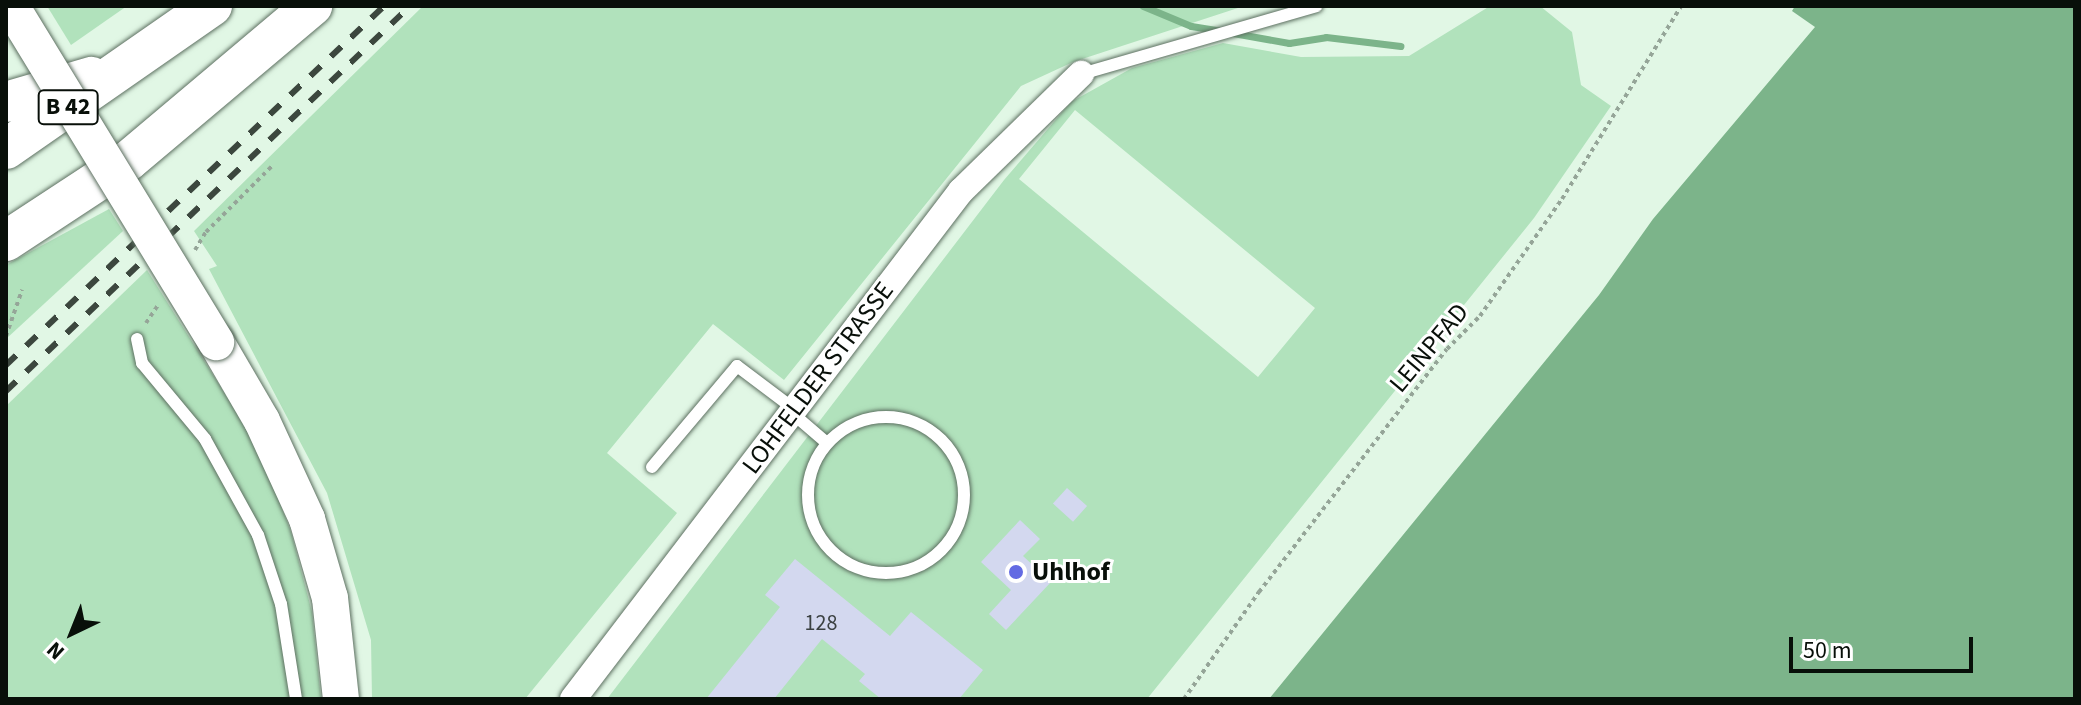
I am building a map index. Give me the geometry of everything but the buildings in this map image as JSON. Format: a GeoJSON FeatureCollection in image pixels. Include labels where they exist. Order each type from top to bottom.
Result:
{"type":"FeatureCollection","features":[{"type":"Feature","properties":{"kind":"main road","name":"B 42"},"geometry":{"type":"LineString","coordinates":[[6,149],[212,6]]}},
{"type":"Feature","properties":{"kind":"main road"},"geometry":{"type":"LineString","coordinates":[[6,241],[113,173],[312,6]]}},
{"type":"Feature","properties":{"kind":"main road"},"geometry":{"type":"LineString","coordinates":[[6,102],[129,65]]}},
{"type":"Feature","properties":{"kind":"street"},"geometry":{"type":"LineString","coordinates":[[11,6],[216,342],[300,501],[330,598],[341,699]]}},
{"type":"Feature","properties":{"kind":"street","name":"LOHFELDER STRASSE"},"geometry":{"type":"LineString","coordinates":[[573,699],[961,191],[1081,74]]}},
{"type":"Feature","properties":{"kind":"lane"},"geometry":{"type":"LineString","coordinates":[[1081,74],[1316,6]]}},
{"type":"Feature","properties":{"kind":"lane"},"geometry":{"type":"LineString","coordinates":[[137,339],[142,363],[205,439],[258,535],[284,616],[296,699]]}},
{"type":"Feature","properties":{"kind":"lane"},"geometry":{"type":"LineString","coordinates":[[652,467],[737,366],[827,443]]}},
{"type":"Feature","properties":{"kind":"lane"},"geometry":{"type":"LineString","coordinates":[[882,417],[919,423],[940,438],[964,481],[964,507],[957,531],[941,552],[919,567],[893,574],[867,571],[843,560],[823,542],[811,519],[807,492],[813,466],[827,443],[846,427],[882,417]]}},
{"type":"Feature","properties":{"kind":"path","name":"LEINPFAD"},"geometry":{"type":"LineString","coordinates":[[1184,699],[1259,592],[1447,349],[1480,316],[1562,199],[1681,6]]}},
{"type":"Feature","properties":{"kind":"path"},"geometry":{"type":"LineString","coordinates":[[191,258],[206,232],[273,165]]}},
{"type":"Feature","properties":{"kind":"path"},"geometry":{"type":"LineString","coordinates":[[6,336],[22,290]]}},
{"type":"Feature","properties":{"kind":"shaded area"},"geometry":{"type":"Polygon","coordinates":[[[47,6],[127,6],[71,45],[47,6]]]}},
{"type":"Feature","properties":{"kind":"shaded area"},"geometry":{"type":"Polygon","coordinates":[[[423,6],[1244,6],[1073,62],[1021,86],[784,380],[713,324],[607,453],[677,513],[525,699],[372,699],[371,640],[327,493],[209,269],[217,266],[194,231],[423,6]]]}},
{"type":"Feature","properties":{"kind":"shaded area"},"geometry":{"type":"Polygon","coordinates":[[[1490,6],[1540,6],[1572,32],[1581,85],[1611,106],[1534,218],[1147,699],[607,699],[1004,180],[1071,102],[1132,68],[1223,43],[1301,57],[1409,56],[1490,6]],[[1075,110],[1019,179],[1258,377],[1315,308],[1075,110]]]}},
{"type":"Feature","properties":{"kind":"shaded area"},"geometry":{"type":"Polygon","coordinates":[[[1795,6],[2075,6],[2075,699],[1269,699],[1599,295],[1653,219],[1815,27],[1792,11],[1795,6]]]}},
{"type":"Feature","properties":{"kind":"shaded area"},"geometry":{"type":"Polygon","coordinates":[[[109,209],[123,231],[6,339],[6,265],[109,209]]]}},
{"type":"Feature","properties":{"kind":"shaded area"},"geometry":{"type":"Polygon","coordinates":[[[147,270],[259,448],[291,532],[312,612],[321,699],[6,699],[6,406],[147,270]]]}},
{"type":"Feature","properties":{"kind":"waterway"},"geometry":{"type":"LineString","coordinates":[[1143,6],[1191,26],[1221,31]]}},
{"type":"Feature","properties":{"kind":"waterway"},"geometry":{"type":"LineString","coordinates":[[1233,33],[1289,43],[1326,37],[1400,46]]}},
{"type":"Feature","properties":{"kind":"railway"},"geometry":{"type":"LineString","coordinates":[[6,365],[384,6]]}},
{"type":"Feature","properties":{"kind":"railway"},"geometry":{"type":"LineString","coordinates":[[6,391],[410,6]]}},
{"type":"Feature","properties":{"kind":"place","name":"Uhlhof"},"geometry":{"type":"Point","coordinates":[1016,572]}}]}
